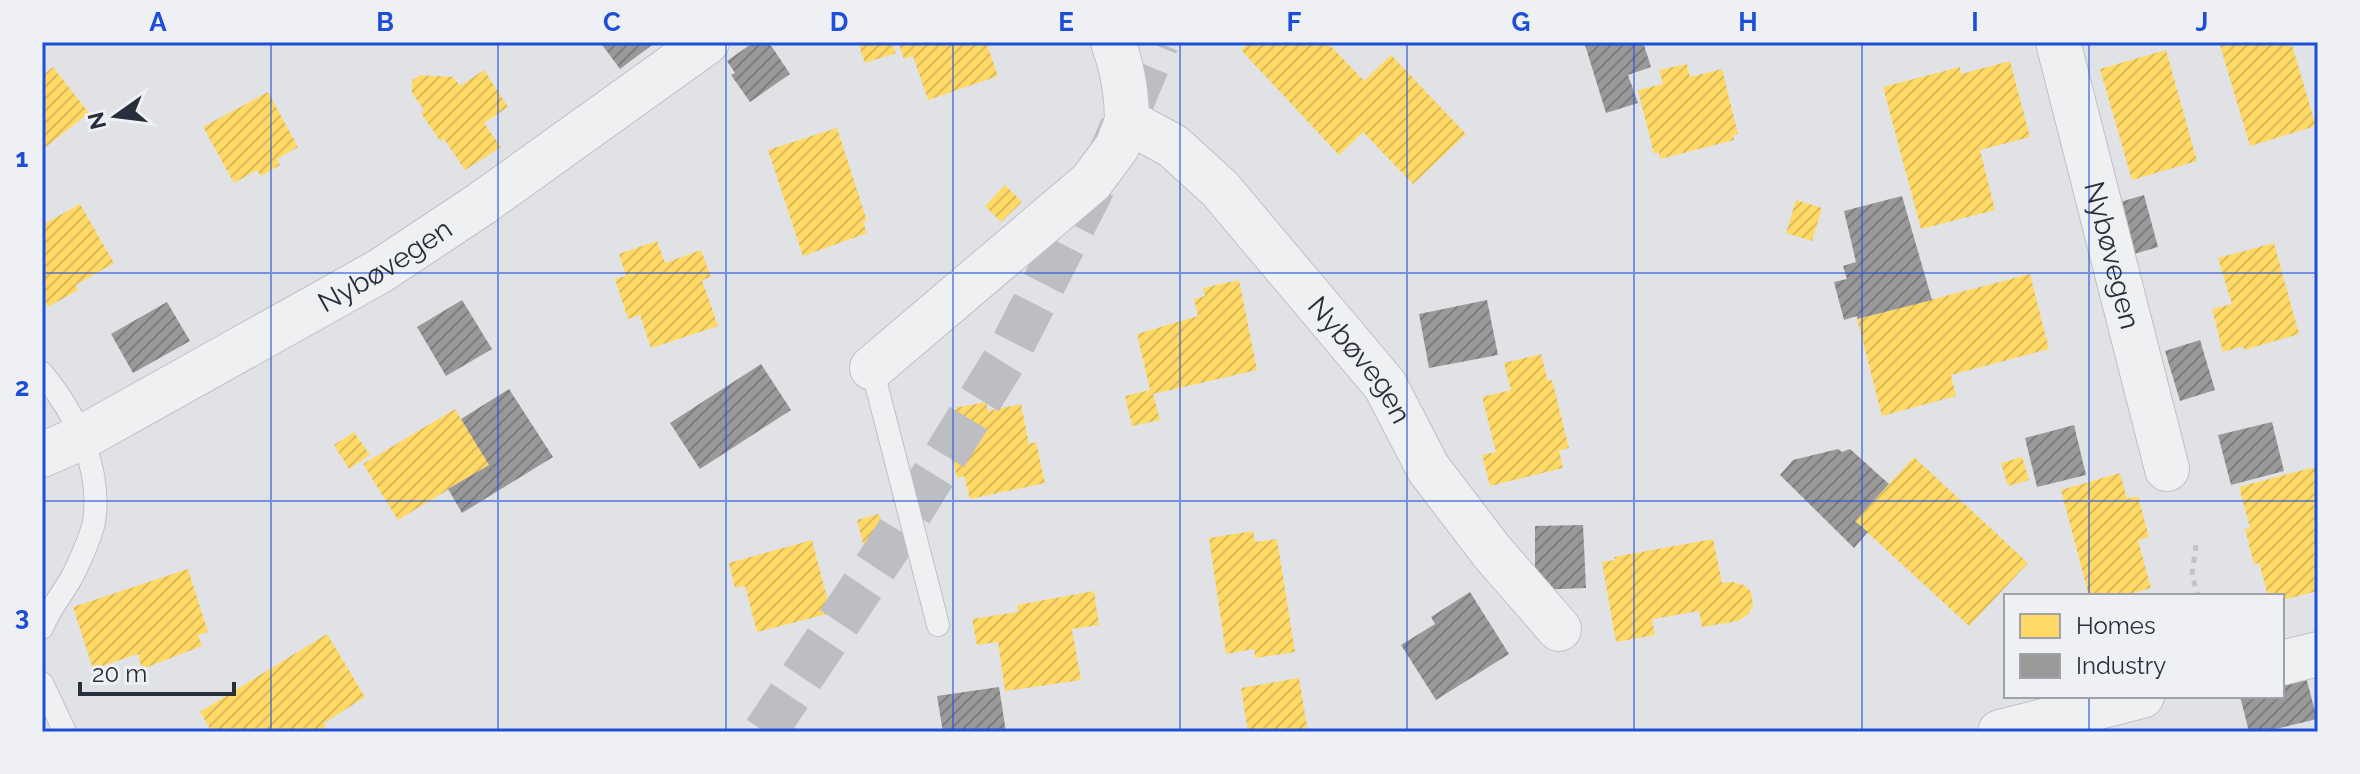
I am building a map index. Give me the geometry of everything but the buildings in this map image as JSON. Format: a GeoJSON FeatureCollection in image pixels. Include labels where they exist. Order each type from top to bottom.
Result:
{"type":"FeatureCollection","features":[{"type":"Feature","properties":{"kind":"street","name":"Nybøvegen"},"geometry":{"type":"LineString","coordinates":[[42,455],[83,437],[380,271],[481,204],[707,42]]}},
{"type":"Feature","properties":{"kind":"street"},"geometry":{"type":"LineString","coordinates":[[872,368],[1091,182],[1117,147],[1127,121],[1124,79],[1113,42]]}},
{"type":"Feature","properties":{"kind":"street","name":"Nybøvegen"},"geometry":{"type":"LineString","coordinates":[[2058,42],[2167,469]]}},
{"type":"Feature","properties":{"kind":"street","name":"Nybøvegen"},"geometry":{"type":"LineString","coordinates":[[1127,121],[1173,146],[1230,200],[1385,385],[1428,468],[1492,552],[1559,629]]}},
{"type":"Feature","properties":{"kind":"street"},"geometry":{"type":"LineString","coordinates":[[2284,662],[2318,654]]}},
{"type":"Feature","properties":{"kind":"street"},"geometry":{"type":"LineString","coordinates":[[2000,732],[2134,698]]}},
{"type":"Feature","properties":{"kind":"lane"},"geometry":{"type":"LineString","coordinates":[[872,368],[938,625]]}},
{"type":"Feature","properties":{"kind":"lane"},"geometry":{"type":"LineString","coordinates":[[42,373],[56,390],[83,437],[94,477],[94,523],[75,571],[42,628]]}},
{"type":"Feature","properties":{"kind":"lane"},"geometry":{"type":"LineString","coordinates":[[42,683],[65,732]]}},
{"type":"Feature","properties":{"kind":"path"},"geometry":{"type":"LineString","coordinates":[[2196,545],[2192,575],[2197,594]]}},
{"type":"Feature","properties":{"kind":"tunnel"},"geometry":{"type":"LineString","coordinates":[[765,732],[892,542],[1007,356],[1114,146],[1157,42]]}}]}
